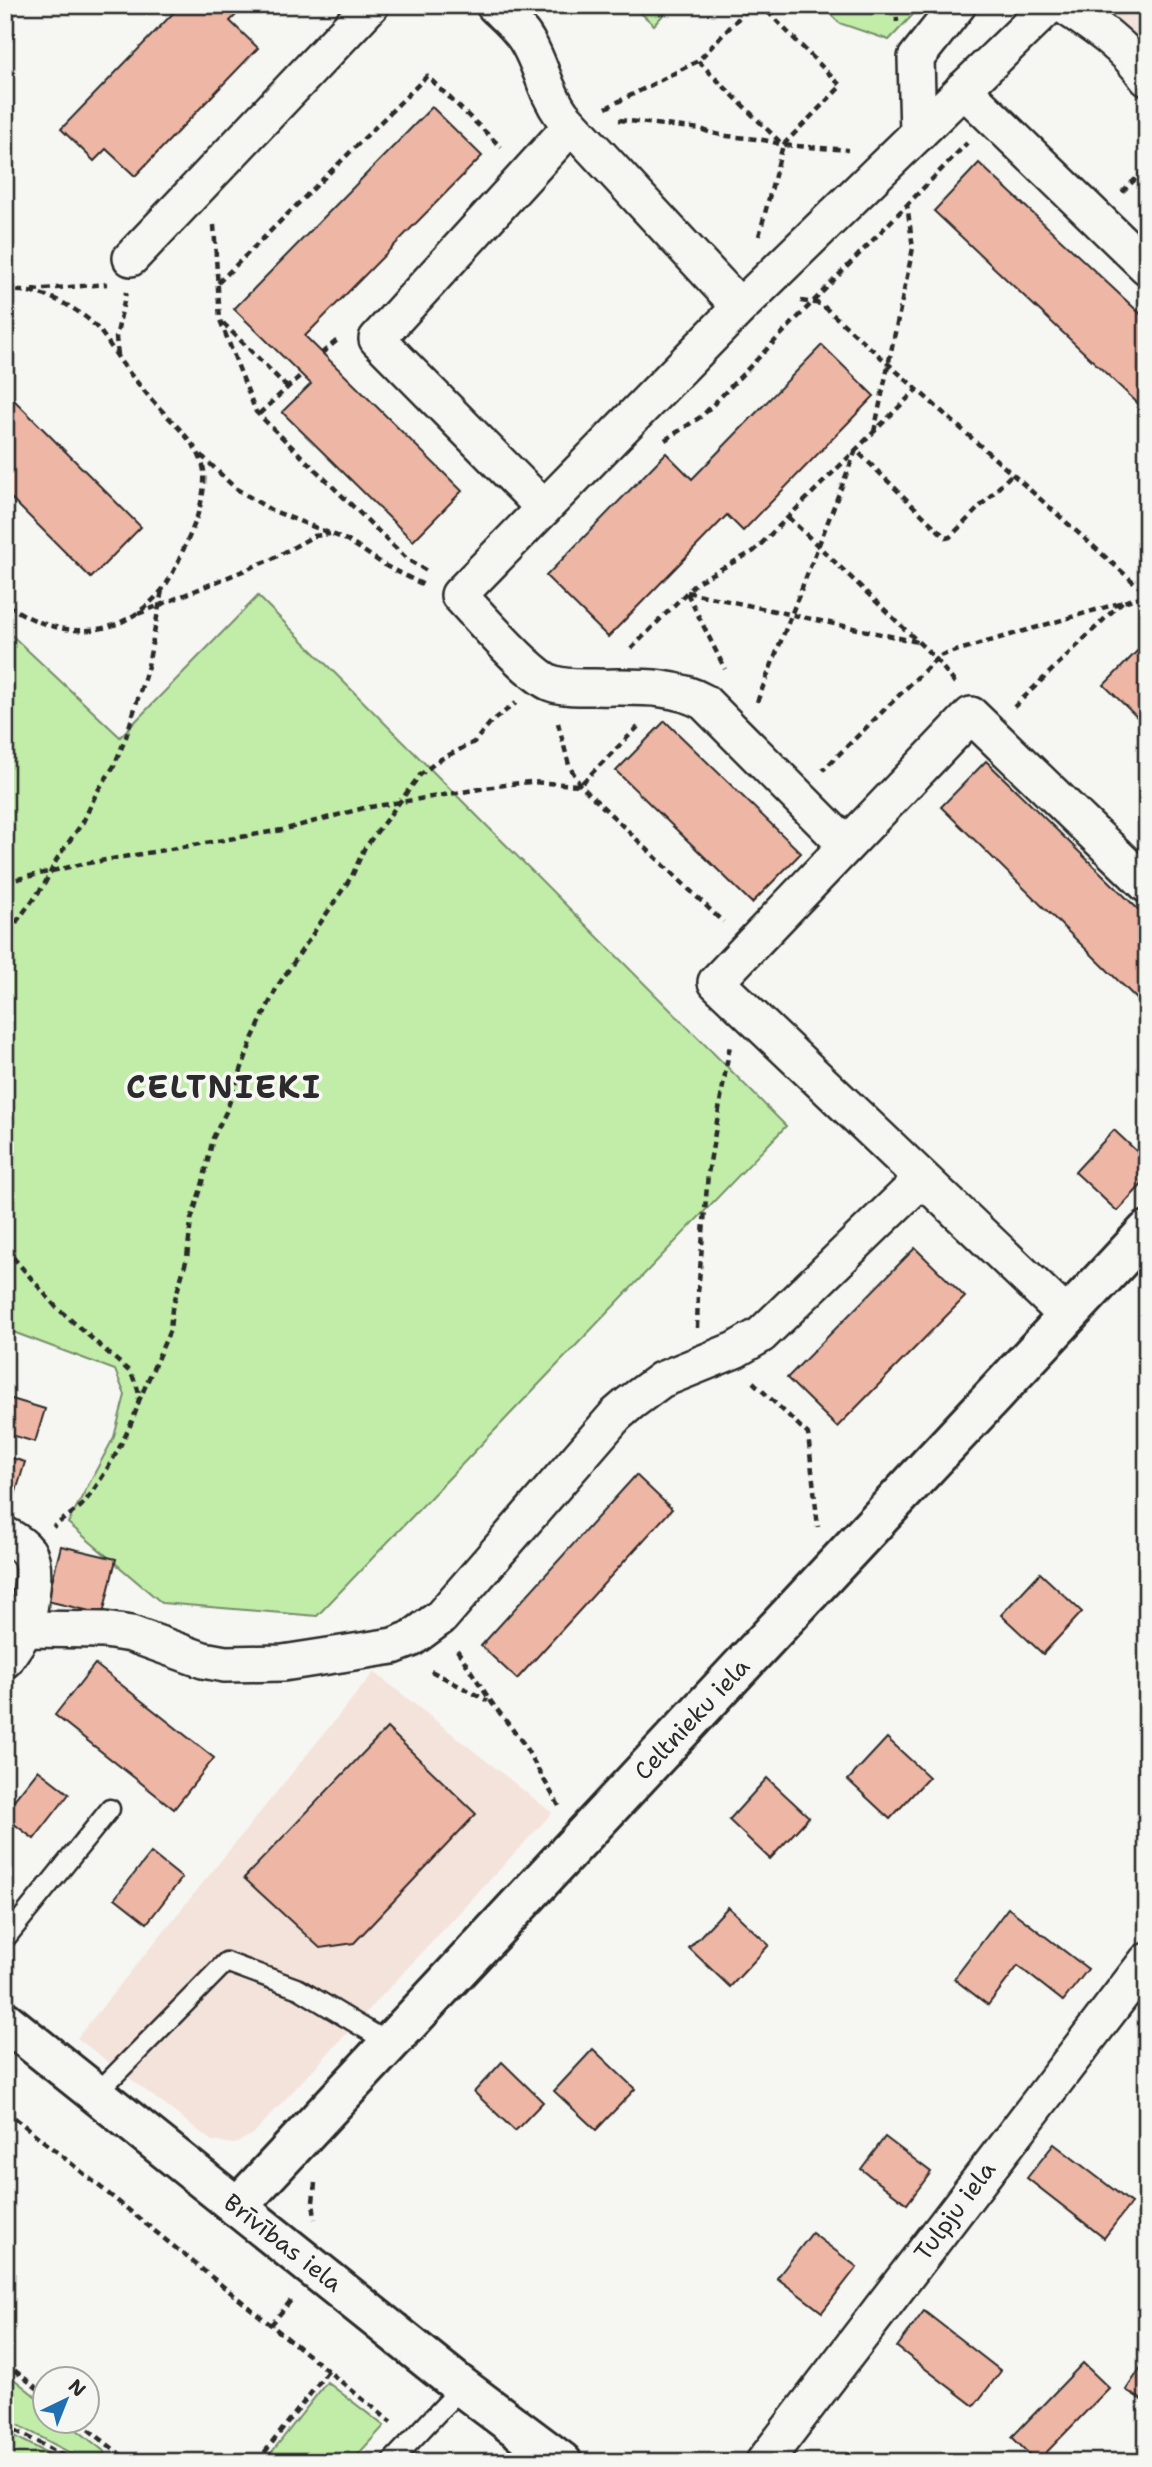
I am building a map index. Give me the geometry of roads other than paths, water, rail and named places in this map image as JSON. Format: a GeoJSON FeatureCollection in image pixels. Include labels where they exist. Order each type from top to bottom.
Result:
{"type":"FeatureCollection","features":[{"type":"Feature","properties":{"kind":"street"},"geometry":{"type":"LineString","coordinates":[[130,263],[210,174],[371,5]]}},
{"type":"Feature","properties":{"kind":"street"},"geometry":{"type":"LineString","coordinates":[[494,5],[524,35],[547,91],[580,121],[748,300]]}},
{"type":"Feature","properties":{"kind":"street"},"geometry":{"type":"LineString","coordinates":[[908,143],[916,58],[958,5]]}},
{"type":"Feature","properties":{"kind":"street"},"geometry":{"type":"LineString","coordinates":[[846,845],[704,702],[673,691],[562,686],[546,680],[458,595],[748,300],[1050,5]]}},
{"type":"Feature","properties":{"kind":"street"},"geometry":{"type":"LineString","coordinates":[[1063,5],[1106,34],[1147,78]]}},
{"type":"Feature","properties":{"kind":"street"},"geometry":{"type":"LineString","coordinates":[[963,89],[1147,267]]}},
{"type":"Feature","properties":{"kind":"street"},"geometry":{"type":"LineString","coordinates":[[544,508],[377,339],[528,172],[580,121]]}},
{"type":"Feature","properties":{"kind":"street"},"geometry":{"type":"LineString","coordinates":[[1068,1317],[716,982],[846,845],[980,724],[1147,885]]}},
{"type":"Feature","properties":{"kind":"street"},"geometry":{"type":"LineString","coordinates":[[26,1629],[56,1628],[131,1634],[203,1660],[225,1664],[283,1663],[393,1646],[411,1639],[441,1617],[616,1415],[661,1380],[745,1345],[774,1324],[922,1179]]}},
{"type":"Feature","properties":{"kind":"street","name":"Celtnieku iela"},"geometry":{"type":"LineString","coordinates":[[237,2207],[1147,1231]]}},
{"type":"Feature","properties":{"kind":"street"},"geometry":{"type":"LineString","coordinates":[[5,1660],[26,1629],[33,1574],[16,1543]]}},
{"type":"Feature","properties":{"kind":"street","name":"Tulpju iela"},"geometry":{"type":"LineString","coordinates":[[764,2462],[1147,1961]]}},
{"type":"Feature","properties":{"kind":"street","name":"Brīvības iela"},"geometry":{"type":"LineString","coordinates":[[5,2021],[462,2387],[562,2462]]}},
{"type":"Feature","properties":{"kind":"lane"},"geometry":{"type":"LineString","coordinates":[[5,1940],[110,1810]]}},
{"type":"Feature","properties":{"kind":"lane"},"geometry":{"type":"LineString","coordinates":[[96,2094],[226,1962],[299,1989],[389,2043]]}},
{"type":"Feature","properties":{"kind":"lane"},"geometry":{"type":"LineString","coordinates":[[391,2462],[462,2387]]}},
{"type":"Feature","properties":{"kind":"district","name":"CELTNIEKI"},"geometry":{"type":"Point","coordinates":[224,1086]}}]}
